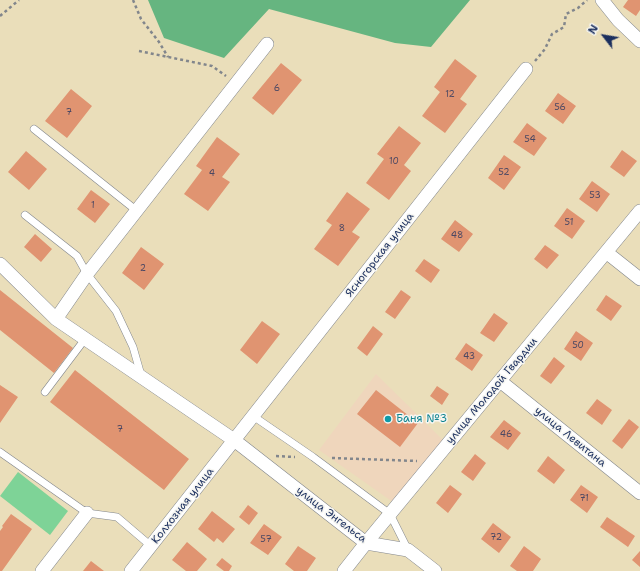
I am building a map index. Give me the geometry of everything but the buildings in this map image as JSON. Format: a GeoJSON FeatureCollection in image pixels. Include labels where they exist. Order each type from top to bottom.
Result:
{"type":"FeatureCollection","features":[{"type":"Feature","properties":{"kind":"street"},"geometry":{"type":"LineString","coordinates":[[602,0],[618,20],[640,41]]}},
{"type":"Feature","properties":{"kind":"street"},"geometry":{"type":"LineString","coordinates":[[56,320],[87,274],[267,44]]}},
{"type":"Feature","properties":{"kind":"street","name":"Ясногорская улица"},"geometry":{"type":"LineString","coordinates":[[234,440],[526,70]]}},
{"type":"Feature","properties":{"kind":"street","name":"улица Молодой Гвардии"},"geometry":{"type":"LineString","coordinates":[[344,571],[640,211]]}},
{"type":"Feature","properties":{"kind":"street"},"geometry":{"type":"LineString","coordinates":[[606,252],[640,279]]}},
{"type":"Feature","properties":{"kind":"street","name":"улица Энгельса"},"geometry":{"type":"LineString","coordinates":[[0,264],[56,320],[234,440],[366,543],[408,550],[435,571]]}},
{"type":"Feature","properties":{"kind":"street","name":"улица Левитана"},"geometry":{"type":"LineString","coordinates":[[500,381],[640,493]]}},
{"type":"Feature","properties":{"kind":"street","name":"Колхозная улица"},"geometry":{"type":"LineString","coordinates":[[131,571],[234,440]]}},
{"type":"Feature","properties":{"kind":"street"},"geometry":{"type":"LineString","coordinates":[[42,571],[87,513]]}},
{"type":"Feature","properties":{"kind":"lane"},"geometry":{"type":"LineString","coordinates":[[34,129],[137,211]]}},
{"type":"Feature","properties":{"kind":"lane"},"geometry":{"type":"LineString","coordinates":[[25,215],[77,256],[87,274],[116,311],[133,347],[142,378]]}},
{"type":"Feature","properties":{"kind":"lane"},"geometry":{"type":"LineString","coordinates":[[45,392],[85,339]]}},
{"type":"Feature","properties":{"kind":"lane"},"geometry":{"type":"LineString","coordinates":[[253,416],[313,457],[390,514],[408,550]]}},
{"type":"Feature","properties":{"kind":"lane"},"geometry":{"type":"LineString","coordinates":[[0,452],[87,513],[117,517],[151,546]]}},
{"type":"Feature","properties":{"kind":"path"},"geometry":{"type":"LineString","coordinates":[[0,16],[19,0]]}},
{"type":"Feature","properties":{"kind":"path"},"geometry":{"type":"LineString","coordinates":[[132,0],[141,19],[159,42],[168,57]]}},
{"type":"Feature","properties":{"kind":"path"},"geometry":{"type":"LineString","coordinates":[[526,70],[546,49],[552,34],[564,27],[566,14],[578,8],[587,0]]}},
{"type":"Feature","properties":{"kind":"path"},"geometry":{"type":"LineString","coordinates":[[139,51],[212,66],[236,83]]}},
{"type":"Feature","properties":{"kind":"path"},"geometry":{"type":"LineString","coordinates":[[276,456],[433,462]]}},
{"type":"Feature","properties":{"kind":"shaded area"},"geometry":{"type":"Polygon","coordinates":[[[376,374],[443,440],[397,505],[319,450],[376,374]]]}},
{"type":"Feature","properties":{"kind":"green space"},"geometry":{"type":"Polygon","coordinates":[[[148,0],[470,0],[431,47],[395,43],[269,9],[224,58],[164,38],[148,0]]]}},
{"type":"Feature","properties":{"kind":"green space"},"geometry":{"type":"Polygon","coordinates":[[[18,472],[68,511],[50,535],[0,496],[18,472]]]}},
{"type":"Feature","properties":{"kind":"place","name":"Баня №3"},"geometry":{"type":"Point","coordinates":[388,419]}}]}
